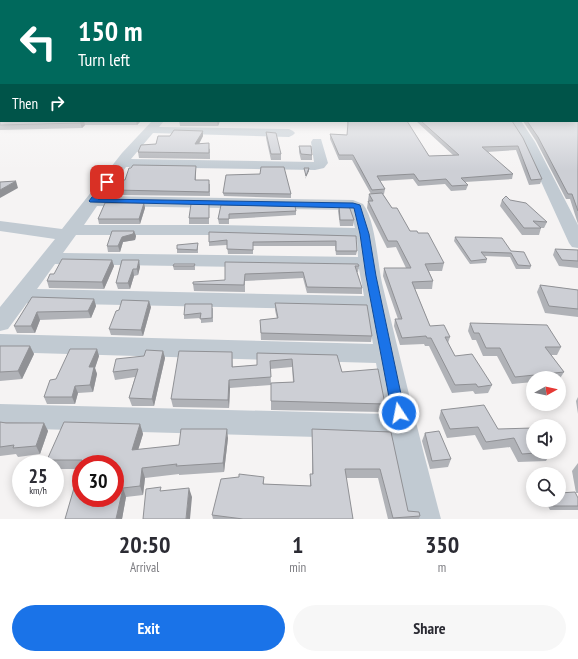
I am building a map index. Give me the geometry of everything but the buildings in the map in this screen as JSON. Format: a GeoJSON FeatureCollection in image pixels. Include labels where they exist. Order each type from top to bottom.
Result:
{"type":"FeatureCollection","features":[{"type":"Feature","properties":{"kind":"street"},"geometry":{"type":"LineString","coordinates":[[516,122],[529,142],[578,243]]}},
{"type":"Feature","properties":{"kind":"street"},"geometry":{"type":"LineString","coordinates":[[0,323],[92,201],[155,125],[289,133]]}},
{"type":"Feature","properties":{"kind":"street"},"geometry":{"type":"LineString","coordinates":[[122,163],[315,166],[319,165],[321,162],[317,142]]}},
{"type":"Feature","properties":{"kind":"street"},"geometry":{"type":"LineString","coordinates":[[92,201],[353,205],[359,209],[376,303],[402,427],[424,519]]}},
{"type":"Feature","properties":{"kind":"street"},"geometry":{"type":"LineString","coordinates":[[0,226],[69,232],[218,230],[364,234]]}},
{"type":"Feature","properties":{"kind":"street"},"geometry":{"type":"LineString","coordinates":[[50,258],[368,263]]}},
{"type":"Feature","properties":{"kind":"street"},"geometry":{"type":"LineString","coordinates":[[20,296],[376,303]]}},
{"type":"Feature","properties":{"kind":"street"},"geometry":{"type":"LineString","coordinates":[[0,344],[387,354]]}},
{"type":"Feature","properties":{"kind":"street"},"geometry":{"type":"LineString","coordinates":[[0,416],[402,427]]}},
{"type":"Feature","properties":{"kind":"route"},"geometry":{"type":"LineString","coordinates":[[107,182],[92,201],[353,205],[357,207],[359,209],[368,263],[399,413]]}}]}
